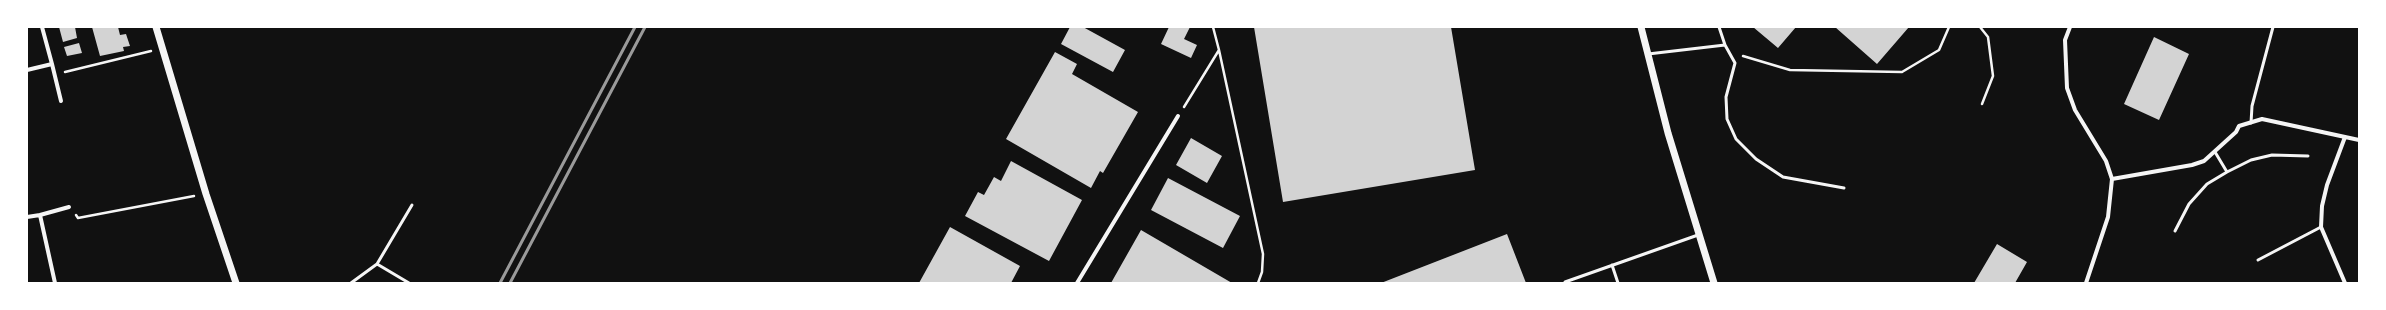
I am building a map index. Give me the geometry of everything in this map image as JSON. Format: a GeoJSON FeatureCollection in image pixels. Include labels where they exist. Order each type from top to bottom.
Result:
{"type":"FeatureCollection","features":[{"type":"Feature","properties":{"kind":"street"},"geometry":{"type":"LineString","coordinates":[[42,27],[61,101]]}},
{"type":"Feature","properties":{"kind":"street"},"geometry":{"type":"LineString","coordinates":[[156,27],[206,194],[236,283]]}},
{"type":"Feature","properties":{"kind":"street"},"geometry":{"type":"LineString","coordinates":[[1641,27],[1698,235],[1714,283]]}},
{"type":"Feature","properties":{"kind":"street"},"geometry":{"type":"LineString","coordinates":[[2070,27],[2065,40],[2067,88],[2075,110],[2106,161],[2112,179],[2108,217],[2086,283]]}},
{"type":"Feature","properties":{"kind":"street"},"geometry":{"type":"LineString","coordinates":[[27,70],[52,64]]}},
{"type":"Feature","properties":{"kind":"street"},"geometry":{"type":"LineString","coordinates":[[1077,283],[1178,116]]}},
{"type":"Feature","properties":{"kind":"street"},"geometry":{"type":"LineString","coordinates":[[2112,179],[2192,166],[2215,152],[2236,132],[2239,126],[2262,119],[2274,120],[2359,140]]}},
{"type":"Feature","properties":{"kind":"street"},"geometry":{"type":"LineString","coordinates":[[2345,137],[2327,185],[2322,206],[2321,227],[2345,283]]}},
{"type":"Feature","properties":{"kind":"street"},"geometry":{"type":"LineString","coordinates":[[27,217],[69,207]]}},
{"type":"Feature","properties":{"kind":"street"},"geometry":{"type":"LineString","coordinates":[[40,214],[55,283]]}},
{"type":"Feature","properties":{"kind":"lane"},"geometry":{"type":"LineString","coordinates":[[1719,27],[1735,63],[1726,97],[1727,119],[1736,139],[1756,159],[1783,177],[1844,188]]}},
{"type":"Feature","properties":{"kind":"lane"},"geometry":{"type":"LineString","coordinates":[[2251,122],[2252,106],[2273,27]]}},
{"type":"Feature","properties":{"kind":"lane"},"geometry":{"type":"LineString","coordinates":[[1648,54],[1726,45]]}},
{"type":"Feature","properties":{"kind":"lane"},"geometry":{"type":"LineString","coordinates":[[2215,152],[2227,172]]}},
{"type":"Feature","properties":{"kind":"lane"},"geometry":{"type":"LineString","coordinates":[[2175,231],[2189,204],[2207,184],[2227,172],[2251,160],[2272,155],[2308,156]]}},
{"type":"Feature","properties":{"kind":"lane"},"geometry":{"type":"LineString","coordinates":[[351,283],[378,264],[412,205]]}},
{"type":"Feature","properties":{"kind":"lane"},"geometry":{"type":"LineString","coordinates":[[2258,260],[2321,227]]}},
{"type":"Feature","properties":{"kind":"lane"},"geometry":{"type":"LineString","coordinates":[[1565,282],[1698,235]]}},
{"type":"Feature","properties":{"kind":"lane"},"geometry":{"type":"LineString","coordinates":[[378,264],[409,283]]}},
{"type":"Feature","properties":{"kind":"lane"},"geometry":{"type":"LineString","coordinates":[[1612,265],[1618,283]]}},
{"type":"Feature","properties":{"kind":"path"},"geometry":{"type":"LineString","coordinates":[[1214,27],[1263,254],[1262,272],[1258,283]]}},
{"type":"Feature","properties":{"kind":"path"},"geometry":{"type":"LineString","coordinates":[[1729,51],[1790,70],[1902,72],[1939,50],[1949,27]]}},
{"type":"Feature","properties":{"kind":"path"},"geometry":{"type":"LineString","coordinates":[[1980,27],[1988,37],[1993,76],[1982,104]]}},
{"type":"Feature","properties":{"kind":"path"},"geometry":{"type":"LineString","coordinates":[[54,75],[162,48]]}},
{"type":"Feature","properties":{"kind":"path"},"geometry":{"type":"LineString","coordinates":[[1178,116],[1219,50]]}},
{"type":"Feature","properties":{"kind":"path"},"geometry":{"type":"LineString","coordinates":[[69,207],[78,218],[206,194]]}},
{"type":"Feature","properties":{"kind":"building"},"geometry":{"type":"Polygon","coordinates":[[[59,27],[75,27],[77,38],[63,42],[59,27]]]}},
{"type":"Feature","properties":{"kind":"building"},"geometry":{"type":"Polygon","coordinates":[[[92,27],[118,27],[120,35],[126,34],[130,46],[123,47],[124,51],[100,56],[92,27]]]}},
{"type":"Feature","properties":{"kind":"building"},"geometry":{"type":"Polygon","coordinates":[[[1070,27],[1083,27],[1125,50],[1113,72],[1061,44],[1070,27]]]}},
{"type":"Feature","properties":{"kind":"building"},"geometry":{"type":"Polygon","coordinates":[[[1169,27],[1190,27],[1184,39],[1197,45],[1191,58],[1161,44],[1169,27]]]}},
{"type":"Feature","properties":{"kind":"building"},"geometry":{"type":"Polygon","coordinates":[[[1254,27],[1451,27],[1475,170],[1283,202],[1254,27]]]}},
{"type":"Feature","properties":{"kind":"building"},"geometry":{"type":"Polygon","coordinates":[[[1753,27],[1796,27],[1778,48],[1753,27]]]}},
{"type":"Feature","properties":{"kind":"building"},"geometry":{"type":"Polygon","coordinates":[[[1835,27],[1909,27],[1877,64],[1835,27]]]}},
{"type":"Feature","properties":{"kind":"building"},"geometry":{"type":"Polygon","coordinates":[[[2154,37],[2189,54],[2159,120],[2124,104],[2154,37]]]}},
{"type":"Feature","properties":{"kind":"building"},"geometry":{"type":"Polygon","coordinates":[[[79,43],[82,53],[67,56],[64,47],[79,43]]]}},
{"type":"Feature","properties":{"kind":"building"},"geometry":{"type":"Polygon","coordinates":[[[1055,52],[1077,64],[1072,74],[1138,112],[1103,173],[1100,171],[1091,188],[1006,139],[1055,52]]]}},
{"type":"Feature","properties":{"kind":"building"},"geometry":{"type":"Polygon","coordinates":[[[1191,138],[1222,156],[1207,183],[1176,165],[1191,138]]]}},
{"type":"Feature","properties":{"kind":"building"},"geometry":{"type":"Polygon","coordinates":[[[1011,161],[1082,200],[1049,261],[965,216],[978,192],[984,195],[994,177],[1001,181],[1011,161]]]}},
{"type":"Feature","properties":{"kind":"building"},"geometry":{"type":"Polygon","coordinates":[[[1168,178],[1240,216],[1223,248],[1151,210],[1168,178]]]}},
{"type":"Feature","properties":{"kind":"building"},"geometry":{"type":"Polygon","coordinates":[[[950,227],[1020,266],[1011,283],[919,283],[950,227]]]}},
{"type":"Feature","properties":{"kind":"building"},"geometry":{"type":"Polygon","coordinates":[[[1141,230],[1232,283],[1111,283],[1141,230]]]}},
{"type":"Feature","properties":{"kind":"building"},"geometry":{"type":"Polygon","coordinates":[[[1507,234],[1526,283],[1381,283],[1507,234]]]}},
{"type":"Feature","properties":{"kind":"building"},"geometry":{"type":"Polygon","coordinates":[[[1997,244],[2027,262],[2015,283],[1974,283],[1997,244]]]}},
{"type":"Feature","properties":{"kind":"railway"},"geometry":{"type":"LineString","coordinates":[[500,283],[635,27]]}},
{"type":"Feature","properties":{"kind":"railway"},"geometry":{"type":"LineString","coordinates":[[510,283],[645,27]]}}]}
